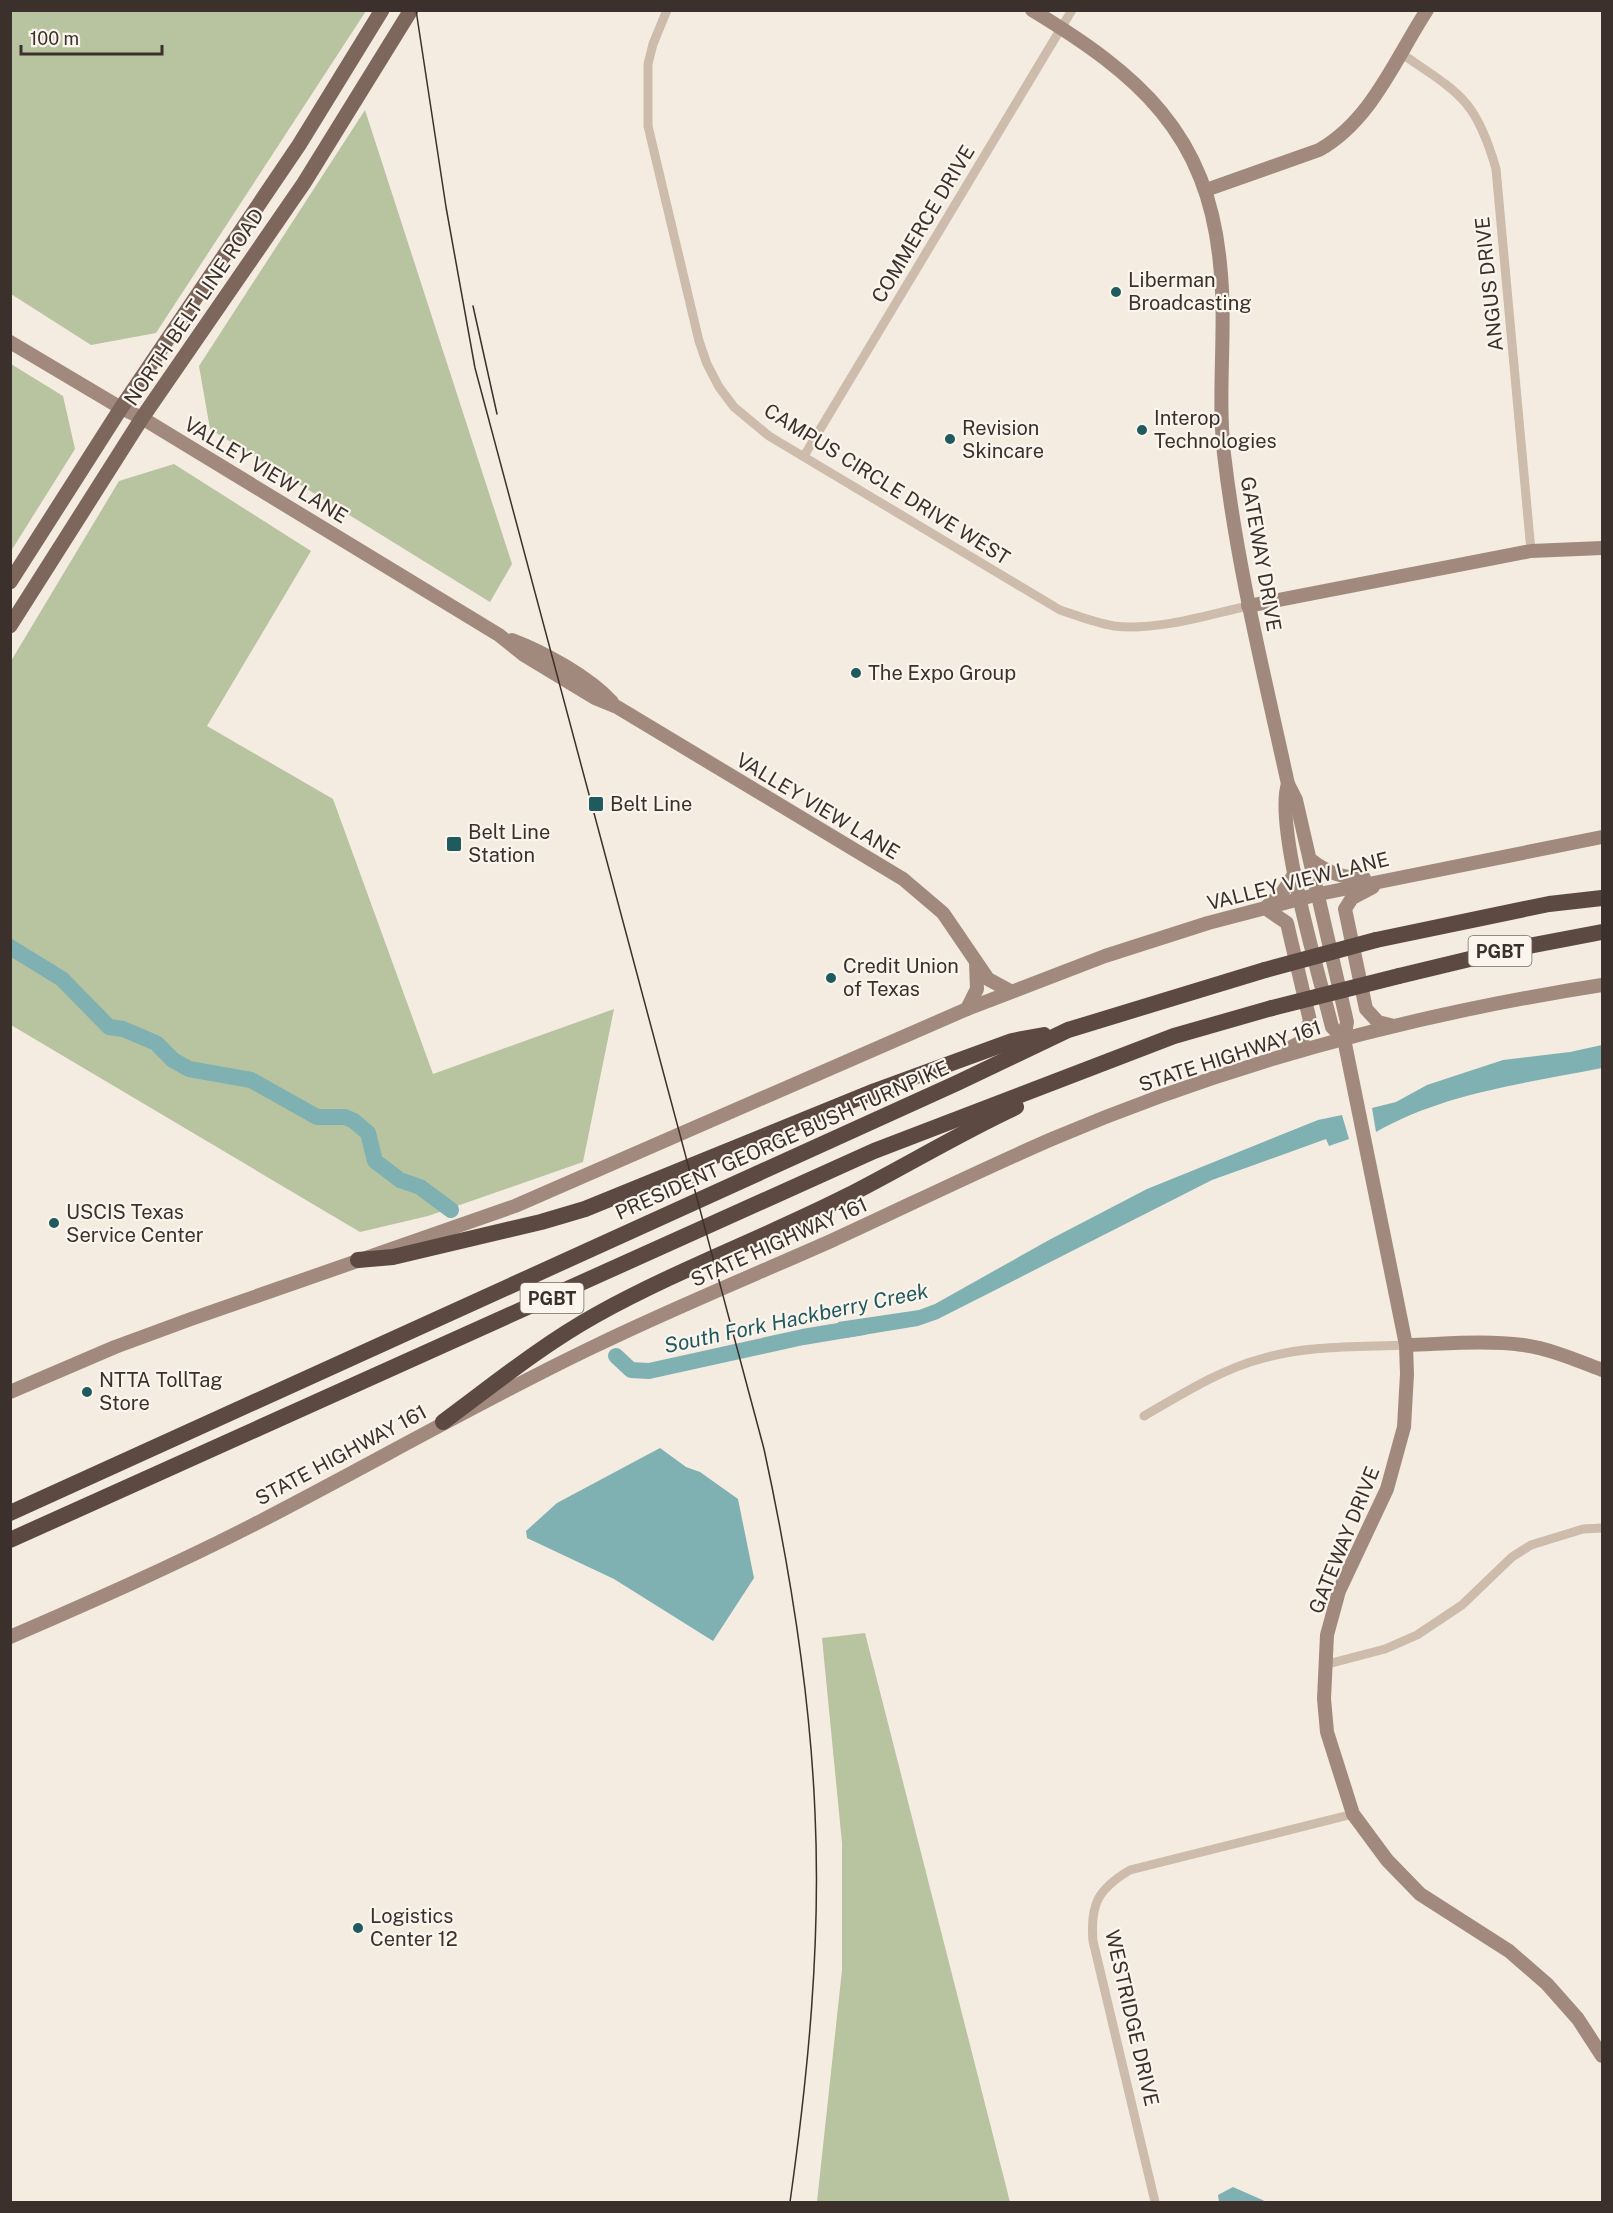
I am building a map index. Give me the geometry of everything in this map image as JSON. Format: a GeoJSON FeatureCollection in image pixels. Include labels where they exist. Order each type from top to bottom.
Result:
{"type":"FeatureCollection","features":[{"type":"Feature","properties":{"kind":"highway"},"geometry":{"type":"LineString","coordinates":[[1549,904],[1602,889]]}},
{"type":"Feature","properties":{"kind":"highway","name":"PRESIDENT GEORGE BUSH TURNPIKE"},"geometry":{"type":"LineString","coordinates":[[10,1513],[957,1083],[1068,1030],[1265,970],[1376,940],[1549,904],[1602,898]]}},
{"type":"Feature","properties":{"kind":"highway","name":"PGBT"},"geometry":{"type":"LineString","coordinates":[[10,1540],[874,1151],[1097,1065],[1174,1036],[1272,1008],[1503,951],[1602,932]]}},
{"type":"Feature","properties":{"kind":"highway"},"geometry":{"type":"LineString","coordinates":[[358,1260],[393,1257],[541,1222],[585,1209],[875,1091],[1012,1041],[1068,1030]]}},
{"type":"Feature","properties":{"kind":"highway"},"geometry":{"type":"LineString","coordinates":[[443,1422],[558,1337],[637,1293],[846,1196],[986,1121],[1072,1082],[1097,1065]]}},
{"type":"Feature","properties":{"kind":"main road","name":"NORTH BELT LINE ROAD"},"geometry":{"type":"LineString","coordinates":[[10,582],[121,408],[299,146],[382,10]]}},
{"type":"Feature","properties":{"kind":"main road","name":"NORTH BELT LINE ROAD"},"geometry":{"type":"LineString","coordinates":[[10,626],[142,418],[304,183],[411,10]]}},
{"type":"Feature","properties":{"kind":"main road","name":"GATEWAY DRIVE"},"geometry":{"type":"LineString","coordinates":[[1032,10],[1062,28],[1125,73],[1168,120],[1193,161],[1206,190],[1221,265],[1223,439],[1232,521],[1248,606],[1288,784],[1296,800],[1311,860],[1347,1022],[1344,1039],[1406,1345],[1404,1427],[1397,1457],[1388,1490],[1339,1591],[1327,1635],[1324,1665],[1327,1732],[1353,1814],[1387,1860],[1420,1894],[1509,1951],[1547,1984],[1578,2019],[1602,2056]]}},
{"type":"Feature","properties":{"kind":"main road"},"geometry":{"type":"LineString","coordinates":[[1206,190],[1319,150],[1332,142],[1356,121],[1402,54],[1427,10]]}},
{"type":"Feature","properties":{"kind":"main road","name":"VALLEY VIEW LANE"},"geometry":{"type":"LineString","coordinates":[[10,342],[121,408],[142,418],[499,635],[524,655],[595,698],[617,707],[916,888],[943,913],[990,980],[1010,991],[1162,936],[1265,908],[1388,878],[1602,837]]}},
{"type":"Feature","properties":{"kind":"main road"},"geometry":{"type":"LineString","coordinates":[[1248,606],[1531,551],[1602,548]]}},
{"type":"Feature","properties":{"kind":"main road","name":"GATEWAY DRIVE"},"geometry":{"type":"LineString","coordinates":[[1288,784],[1284,802],[1300,899],[1332,1027],[1344,1039]]}},
{"type":"Feature","properties":{"kind":"main road"},"geometry":{"type":"LineString","coordinates":[[1311,860],[1324,870],[1345,878],[1388,878]]}},
{"type":"Feature","properties":{"kind":"main road"},"geometry":{"type":"LineString","coordinates":[[1265,1061],[1301,1042],[1310,1021],[1287,923],[1265,908],[1282,893],[1295,873]]}},
{"type":"Feature","properties":{"kind":"main road"},"geometry":{"type":"LineString","coordinates":[[1388,878],[1352,898],[1346,909],[1366,1009],[1378,1022],[1399,1027]]}},
{"type":"Feature","properties":{"kind":"main road"},"geometry":{"type":"LineString","coordinates":[[967,1009],[977,989],[976,963]]}},
{"type":"Feature","properties":{"kind":"main road","name":"STATE HIGHWAY 161"},"geometry":{"type":"LineString","coordinates":[[10,1637],[167,1567],[256,1524],[443,1422],[599,1344],[1053,1139],[1265,1061],[1344,1039],[1602,985]]}},
{"type":"Feature","properties":{"kind":"main road"},"geometry":{"type":"LineString","coordinates":[[10,1392],[115,1347],[540,1196],[1010,991]]}},
{"type":"Feature","properties":{"kind":"main road"},"geometry":{"type":"LineString","coordinates":[[1406,1345],[1492,1342],[1524,1345],[1559,1353],[1602,1370]]}},
{"type":"Feature","properties":{"kind":"street","name":"CAMPUS CIRCLE DRIVE WEST"},"geometry":{"type":"LineString","coordinates":[[667,10],[653,44],[648,64],[646,94],[648,126],[699,341],[719,387],[734,407],[769,436],[1040,599],[1089,620],[1132,627],[1156,625],[1248,606]]}},
{"type":"Feature","properties":{"kind":"street","name":"COMMERCE DRIVE"},"geometry":{"type":"LineString","coordinates":[[804,456],[1072,10]]}},
{"type":"Feature","properties":{"kind":"street","name":"ANGUS DRIVE"},"geometry":{"type":"LineString","coordinates":[[1402,54],[1454,90],[1474,110],[1486,136],[1496,170],[1531,551]]}},
{"type":"Feature","properties":{"kind":"street"},"geometry":{"type":"LineString","coordinates":[[1144,1416],[1202,1382],[1263,1358],[1336,1348],[1406,1345]]}},
{"type":"Feature","properties":{"kind":"street"},"geometry":{"type":"LineString","coordinates":[[1324,1665],[1385,1649],[1417,1635],[1462,1605],[1512,1557],[1531,1545],[1583,1529],[1602,1528]]}},
{"type":"Feature","properties":{"kind":"street","name":"WESTRIDGE DRIVE"},"geometry":{"type":"LineString","coordinates":[[1155,2202],[1093,1941],[1091,1920],[1098,1896],[1113,1881],[1130,1870],[1353,1814]]}},
{"type":"Feature","properties":{"kind":"green space"},"geometry":{"type":"Polygon","coordinates":[[[10,11],[366,11],[156,333],[91,345],[11,294],[10,11]]]}},
{"type":"Feature","properties":{"kind":"green space"},"geometry":{"type":"Polygon","coordinates":[[[365,110],[512,564],[490,602],[210,429],[199,366],[365,110]]]}},
{"type":"Feature","properties":{"kind":"green space"},"geometry":{"type":"Polygon","coordinates":[[[11,364],[63,396],[75,449],[11,551],[11,364]]]}},
{"type":"Feature","properties":{"kind":"green space"},"geometry":{"type":"Polygon","coordinates":[[[174,464],[311,551],[207,726],[333,799],[433,1074],[614,1009],[583,1162],[428,1216],[360,1232],[11,1025],[11,661],[119,481],[174,464]]]}},
{"type":"Feature","properties":{"kind":"green space"},"geometry":{"type":"Polygon","coordinates":[[[865,1633],[1010,2202],[817,2202],[842,1970],[842,1843],[822,1638],[865,1633]]]}},
{"type":"Feature","properties":{"kind":"water"},"geometry":{"type":"Polygon","coordinates":[[[1602,1045],[1602,1068],[1457,1099],[1402,1119],[1376,1132],[1372,1108],[1396,1102],[1427,1085],[1503,1060],[1570,1052],[1602,1045]]]}},
{"type":"Feature","properties":{"kind":"water"},"geometry":{"type":"Polygon","coordinates":[[[1342,1115],[1349,1139],[1329,1146],[1326,1139],[1212,1180],[938,1319],[918,1326],[845,1338],[838,1322],[919,1310],[935,1304],[1049,1240],[1147,1189],[1318,1120],[1342,1115]]]}},
{"type":"Feature","properties":{"kind":"water"},"geometry":{"type":"Polygon","coordinates":[[[660,1448],[686,1467],[700,1472],[738,1499],[754,1578],[713,1641],[614,1579],[527,1538],[526,1531],[557,1503],[660,1448]]]}},
{"type":"Feature","properties":{"kind":"water"},"geometry":{"type":"Polygon","coordinates":[[[1233,2187],[1267,2202],[1219,2202],[1218,2195],[1233,2187]]]}},
{"type":"Feature","properties":{"kind":"waterway","name":"South Fork Hackberry Creek"},"geometry":{"type":"LineString","coordinates":[[10,947],[62,979],[109,1027],[123,1029],[156,1043],[173,1060],[189,1069],[251,1080],[317,1117],[345,1117],[354,1121],[368,1133],[375,1161],[400,1180],[420,1187],[451,1210]]}},
{"type":"Feature","properties":{"kind":"waterway","name":"South Fork Hackberry Creek"},"geometry":{"type":"LineString","coordinates":[[616,1356],[631,1370],[649,1371],[803,1337],[863,1327]]}},
{"type":"Feature","properties":{"kind":"tram line"},"geometry":{"type":"LineString","coordinates":[[416,10],[446,207],[475,368],[764,1449],[790,1584],[809,1721],[816,1862],[812,2009],[790,2202]]}},
{"type":"Feature","properties":{"kind":"tram line"},"geometry":{"type":"LineString","coordinates":[[473,306],[497,414]]}},
{"type":"Feature","properties":{"kind":"place","name":"Liberman Broadcasting"},"geometry":{"type":"Point","coordinates":[1116,292]}},
{"type":"Feature","properties":{"kind":"place","name":"Interop Technologies"},"geometry":{"type":"Point","coordinates":[1142,430]}},
{"type":"Feature","properties":{"kind":"place","name":"Revision Skincare"},"geometry":{"type":"Point","coordinates":[950,439]}},
{"type":"Feature","properties":{"kind":"place","name":"The Expo Group"},"geometry":{"type":"Point","coordinates":[856,673]}},
{"type":"Feature","properties":{"kind":"place","name":"Belt Line"},"geometry":{"type":"Point","coordinates":[596,804]}},
{"type":"Feature","properties":{"kind":"place","name":"Belt Line Station"},"geometry":{"type":"Point","coordinates":[454,844]}},
{"type":"Feature","properties":{"kind":"place","name":"Credit Union of Texas"},"geometry":{"type":"Point","coordinates":[831,978]}},
{"type":"Feature","properties":{"kind":"place","name":"USCIS Texas Service Center"},"geometry":{"type":"Point","coordinates":[54,1223]}},
{"type":"Feature","properties":{"kind":"place","name":"NTTA TollTag Store"},"geometry":{"type":"Point","coordinates":[87,1392]}},
{"type":"Feature","properties":{"kind":"place","name":"Logistics Center 12"},"geometry":{"type":"Point","coordinates":[358,1928]}}]}
